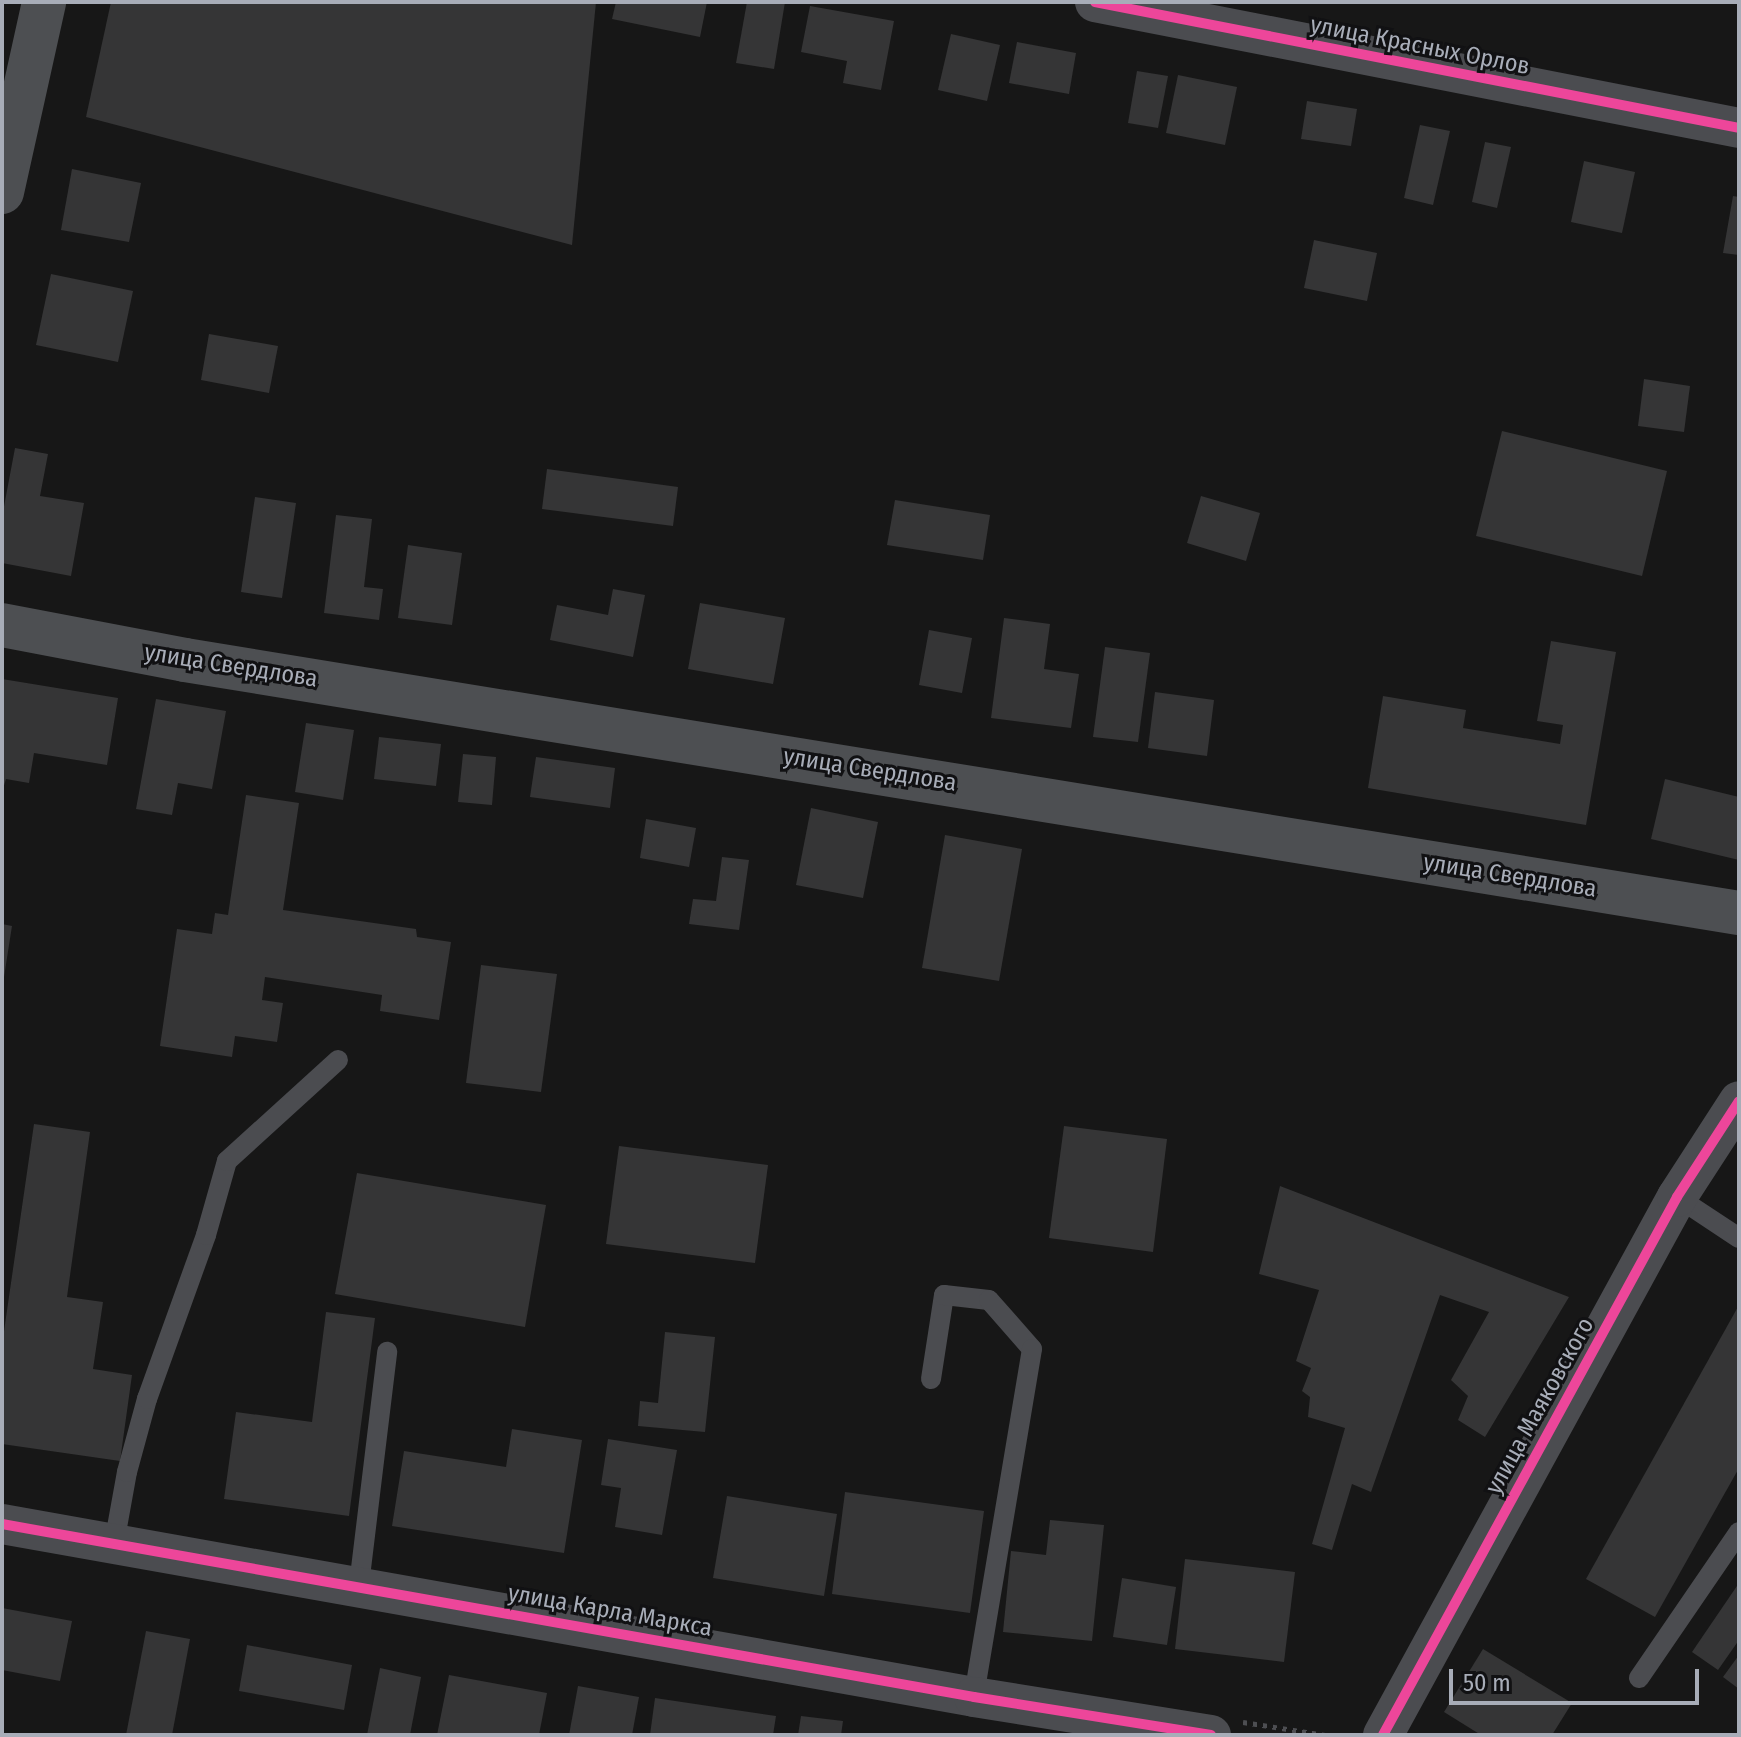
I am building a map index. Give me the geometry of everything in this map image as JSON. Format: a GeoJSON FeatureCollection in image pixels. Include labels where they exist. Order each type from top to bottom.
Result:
{"type":"FeatureCollection","features":[{"type":"Feature","properties":{"kind":"main road"},"geometry":{"type":"LineString","coordinates":[[2,192],[44,2]]}},
{"type":"Feature","properties":{"kind":"main road","name":"улица Свердлова"},"geometry":{"type":"LineString","coordinates":[[2,625],[185,660],[1739,913]]}},
{"type":"Feature","properties":{"kind":"street","name":"улица Красных Орлов"},"geometry":{"type":"LineString","coordinates":[[1095,2],[1739,128]]}},
{"type":"Feature","properties":{"kind":"street","name":"улица Маяковского"},"geometry":{"type":"LineString","coordinates":[[1383,1735],[1677,1197],[1739,1101]]}},
{"type":"Feature","properties":{"kind":"street","name":"улица Карла Маркса"},"geometry":{"type":"LineString","coordinates":[[2,1524],[359,1585],[974,1697],[1211,1735]]}},
{"type":"Feature","properties":{"kind":"lane"},"geometry":{"type":"LineString","coordinates":[[114,1544],[127,1472],[147,1399],[206,1235],[227,1161],[338,1060]]}},
{"type":"Feature","properties":{"kind":"lane"},"geometry":{"type":"LineString","coordinates":[[1677,1197],[1739,1238]]}},
{"type":"Feature","properties":{"kind":"lane"},"geometry":{"type":"LineString","coordinates":[[931,1379],[944,1295],[989,1300],[1032,1349],[974,1697]]}},
{"type":"Feature","properties":{"kind":"lane"},"geometry":{"type":"LineString","coordinates":[[359,1585],[387,1352]]}},
{"type":"Feature","properties":{"kind":"lane"},"geometry":{"type":"LineString","coordinates":[[1639,1678],[1739,1532]]}},
{"type":"Feature","properties":{"kind":"building"},"geometry":{"type":"Polygon","coordinates":[[[111,2],[596,2],[572,245],[86,117],[111,2]]]}},
{"type":"Feature","properties":{"kind":"building"},"geometry":{"type":"Polygon","coordinates":[[[616,2],[707,2],[700,37],[612,19],[616,2]]]}},
{"type":"Feature","properties":{"kind":"building"},"geometry":{"type":"Polygon","coordinates":[[[747,2],[785,2],[774,69],[736,63],[747,2]]]}},
{"type":"Feature","properties":{"kind":"building"},"geometry":{"type":"Polygon","coordinates":[[[810,6],[894,21],[881,90],[843,83],[847,61],[801,52],[810,6]]]}},
{"type":"Feature","properties":{"kind":"building"},"geometry":{"type":"Polygon","coordinates":[[[951,34],[1000,45],[987,101],[938,90],[951,34]]]}},
{"type":"Feature","properties":{"kind":"building"},"geometry":{"type":"Polygon","coordinates":[[[1017,42],[1076,53],[1069,94],[1009,83],[1017,42]]]}},
{"type":"Feature","properties":{"kind":"building"},"geometry":{"type":"Polygon","coordinates":[[[1137,71],[1168,76],[1158,128],[1128,123],[1137,71]]]}},
{"type":"Feature","properties":{"kind":"building"},"geometry":{"type":"Polygon","coordinates":[[[1178,75],[1237,87],[1225,145],[1166,133],[1178,75]]]}},
{"type":"Feature","properties":{"kind":"building"},"geometry":{"type":"Polygon","coordinates":[[[1307,101],[1357,109],[1351,146],[1301,139],[1307,101]]]}},
{"type":"Feature","properties":{"kind":"building"},"geometry":{"type":"Polygon","coordinates":[[[1420,125],[1450,131],[1433,205],[1404,198],[1420,125]]]}},
{"type":"Feature","properties":{"kind":"building"},"geometry":{"type":"Polygon","coordinates":[[[1485,142],[1511,147],[1497,208],[1472,202],[1485,142]]]}},
{"type":"Feature","properties":{"kind":"building"},"geometry":{"type":"Polygon","coordinates":[[[1584,161],[1635,172],[1622,233],[1571,222],[1584,161]]]}},
{"type":"Feature","properties":{"kind":"building"},"geometry":{"type":"Polygon","coordinates":[[[72,169],[141,183],[129,242],[61,230],[72,169]]]}},
{"type":"Feature","properties":{"kind":"building"},"geometry":{"type":"Polygon","coordinates":[[[1733,196],[1739,197],[1739,255],[1723,253],[1733,196]]]}},
{"type":"Feature","properties":{"kind":"building"},"geometry":{"type":"Polygon","coordinates":[[[1314,240],[1377,253],[1367,301],[1304,288],[1314,240]]]}},
{"type":"Feature","properties":{"kind":"building"},"geometry":{"type":"Polygon","coordinates":[[[51,274],[133,291],[118,362],[36,345],[51,274]]]}},
{"type":"Feature","properties":{"kind":"building"},"geometry":{"type":"Polygon","coordinates":[[[209,334],[278,346],[269,393],[201,380],[209,334]]]}},
{"type":"Feature","properties":{"kind":"building"},"geometry":{"type":"Polygon","coordinates":[[[1644,379],[1690,386],[1684,432],[1638,426],[1644,379]]]}},
{"type":"Feature","properties":{"kind":"building"},"geometry":{"type":"Polygon","coordinates":[[[1502,431],[1667,471],[1642,576],[1476,536],[1502,431]]]}},
{"type":"Feature","properties":{"kind":"building"},"geometry":{"type":"Polygon","coordinates":[[[15,448],[48,454],[40,496],[84,503],[71,576],[2,563],[2,517],[15,448]]]}},
{"type":"Feature","properties":{"kind":"building"},"geometry":{"type":"Polygon","coordinates":[[[547,469],[678,487],[673,526],[542,509],[547,469]]]}},
{"type":"Feature","properties":{"kind":"building"},"geometry":{"type":"Polygon","coordinates":[[[1201,496],[1260,513],[1246,561],[1187,543],[1201,496]]]}},
{"type":"Feature","properties":{"kind":"building"},"geometry":{"type":"Polygon","coordinates":[[[255,497],[296,503],[282,598],[241,592],[255,497]]]}},
{"type":"Feature","properties":{"kind":"building"},"geometry":{"type":"Polygon","coordinates":[[[895,500],[990,515],[983,560],[887,545],[895,500]]]}},
{"type":"Feature","properties":{"kind":"building"},"geometry":{"type":"Polygon","coordinates":[[[336,515],[372,519],[364,587],[383,589],[379,620],[324,613],[336,515]]]}},
{"type":"Feature","properties":{"kind":"building"},"geometry":{"type":"Polygon","coordinates":[[[408,545],[462,553],[452,625],[398,618],[408,545]]]}},
{"type":"Feature","properties":{"kind":"building"},"geometry":{"type":"Polygon","coordinates":[[[613,589],[645,595],[633,657],[550,640],[557,605],[608,615],[613,589]]]}},
{"type":"Feature","properties":{"kind":"building"},"geometry":{"type":"Polygon","coordinates":[[[700,603],[785,618],[773,684],[688,669],[700,603]]]}},
{"type":"Feature","properties":{"kind":"building"},"geometry":{"type":"Polygon","coordinates":[[[1004,618],[1050,624],[1044,669],[1079,674],[1071,728],[991,718],[1004,618]]]}},
{"type":"Feature","properties":{"kind":"building"},"geometry":{"type":"Polygon","coordinates":[[[929,630],[972,638],[962,693],[919,685],[929,630]]]}},
{"type":"Feature","properties":{"kind":"building"},"geometry":{"type":"Polygon","coordinates":[[[1551,641],[1616,652],[1586,825],[1368,788],[1383,696],[1466,710],[1463,728],[1560,744],[1563,725],[1537,721],[1551,641]]]}},
{"type":"Feature","properties":{"kind":"building"},"geometry":{"type":"Polygon","coordinates":[[[1105,647],[1150,653],[1138,742],[1093,737],[1105,647]]]}},
{"type":"Feature","properties":{"kind":"building"},"geometry":{"type":"Polygon","coordinates":[[[2,679],[118,698],[107,765],[34,753],[29,783],[6,779],[2,792],[2,679]]]}},
{"type":"Feature","properties":{"kind":"building"},"geometry":{"type":"Polygon","coordinates":[[[1155,692],[1214,700],[1207,756],[1148,748],[1155,692]]]}},
{"type":"Feature","properties":{"kind":"building"},"geometry":{"type":"Polygon","coordinates":[[[156,699],[226,711],[212,789],[178,783],[172,815],[136,809],[156,699]]]}},
{"type":"Feature","properties":{"kind":"building"},"geometry":{"type":"Polygon","coordinates":[[[306,723],[354,730],[343,800],[295,792],[306,723]]]}},
{"type":"Feature","properties":{"kind":"building"},"geometry":{"type":"Polygon","coordinates":[[[379,737],[441,744],[436,786],[374,779],[379,737]]]}},
{"type":"Feature","properties":{"kind":"building"},"geometry":{"type":"Polygon","coordinates":[[[463,754],[496,757],[492,805],[458,802],[463,754]]]}},
{"type":"Feature","properties":{"kind":"building"},"geometry":{"type":"Polygon","coordinates":[[[536,757],[615,768],[610,808],[530,797],[536,757]]]}},
{"type":"Feature","properties":{"kind":"building"},"geometry":{"type":"Polygon","coordinates":[[[1665,779],[1739,797],[1739,860],[1651,839],[1665,779]]]}},
{"type":"Feature","properties":{"kind":"building"},"geometry":{"type":"Polygon","coordinates":[[[246,795],[299,803],[283,910],[416,929],[417,937],[451,942],[439,1020],[380,1011],[382,995],[265,977],[262,1000],[283,1003],[277,1042],[235,1036],[232,1057],[160,1046],[177,929],[212,934],[215,913],[228,915],[246,795]]]}},
{"type":"Feature","properties":{"kind":"building"},"geometry":{"type":"Polygon","coordinates":[[[811,808],[878,822],[863,898],[796,885],[811,808]]]}},
{"type":"Feature","properties":{"kind":"building"},"geometry":{"type":"Polygon","coordinates":[[[646,819],[696,828],[689,867],[640,858],[646,819]]]}},
{"type":"Feature","properties":{"kind":"building"},"geometry":{"type":"Polygon","coordinates":[[[945,835],[1022,849],[999,981],[922,968],[945,835]]]}},
{"type":"Feature","properties":{"kind":"building"},"geometry":{"type":"Polygon","coordinates":[[[722,857],[749,860],[739,930],[689,924],[693,899],[716,901],[722,857]]]}},
{"type":"Feature","properties":{"kind":"building"},"geometry":{"type":"Polygon","coordinates":[[[2,924],[12,926],[4,977],[2,977],[2,924]]]}},
{"type":"Feature","properties":{"kind":"building"},"geometry":{"type":"Polygon","coordinates":[[[481,965],[557,974],[541,1092],[466,1083],[481,965]]]}},
{"type":"Feature","properties":{"kind":"building"},"geometry":{"type":"Polygon","coordinates":[[[34,1124],[90,1132],[67,1297],[103,1302],[93,1369],[132,1375],[120,1461],[2,1444],[2,1345],[34,1124]]]}},
{"type":"Feature","properties":{"kind":"building"},"geometry":{"type":"Polygon","coordinates":[[[1064,1126],[1167,1139],[1153,1252],[1049,1238],[1064,1126]]]}},
{"type":"Feature","properties":{"kind":"building"},"geometry":{"type":"Polygon","coordinates":[[[619,1146],[768,1165],[755,1263],[606,1244],[619,1146]]]}},
{"type":"Feature","properties":{"kind":"building"},"geometry":{"type":"Polygon","coordinates":[[[357,1173],[546,1205],[525,1327],[335,1294],[357,1173]]]}},
{"type":"Feature","properties":{"kind":"building"},"geometry":{"type":"Polygon","coordinates":[[[1280,1186],[1569,1297],[1485,1437],[1458,1420],[1468,1396],[1451,1380],[1489,1312],[1440,1295],[1371,1492],[1352,1484],[1332,1550],[1312,1544],[1345,1428],[1308,1417],[1310,1397],[1302,1391],[1311,1368],[1296,1361],[1319,1290],[1259,1274],[1280,1186]]]}},
{"type":"Feature","properties":{"kind":"building"},"geometry":{"type":"Polygon","coordinates":[[[1739,1305],[1739,1468],[1655,1617],[1586,1579],[1739,1305]]]}},
{"type":"Feature","properties":{"kind":"building"},"geometry":{"type":"Polygon","coordinates":[[[326,1312],[375,1318],[349,1516],[224,1499],[236,1412],[312,1422],[326,1312]]]}},
{"type":"Feature","properties":{"kind":"building"},"geometry":{"type":"Polygon","coordinates":[[[665,1332],[715,1337],[705,1432],[638,1426],[640,1401],[658,1403],[665,1332]]]}},
{"type":"Feature","properties":{"kind":"building"},"geometry":{"type":"Polygon","coordinates":[[[512,1429],[582,1440],[564,1553],[392,1526],[404,1451],[506,1467],[512,1429]]]}},
{"type":"Feature","properties":{"kind":"building"},"geometry":{"type":"Polygon","coordinates":[[[608,1439],[677,1450],[662,1535],[615,1527],[621,1488],[601,1485],[608,1439]]]}},
{"type":"Feature","properties":{"kind":"building"},"geometry":{"type":"Polygon","coordinates":[[[845,1492],[984,1511],[970,1613],[832,1594],[845,1492]]]}},
{"type":"Feature","properties":{"kind":"building"},"geometry":{"type":"Polygon","coordinates":[[[727,1496],[837,1514],[824,1596],[713,1578],[727,1496]]]}},
{"type":"Feature","properties":{"kind":"building"},"geometry":{"type":"Polygon","coordinates":[[[1050,1520],[1104,1525],[1092,1641],[1003,1632],[1011,1551],[1046,1555],[1050,1520]]]}},
{"type":"Feature","properties":{"kind":"building"},"geometry":{"type":"Polygon","coordinates":[[[1185,1559],[1295,1572],[1284,1662],[1175,1649],[1185,1559]]]}},
{"type":"Feature","properties":{"kind":"building"},"geometry":{"type":"Polygon","coordinates":[[[1122,1578],[1176,1587],[1167,1645],[1113,1637],[1122,1578]]]}},
{"type":"Feature","properties":{"kind":"building"},"geometry":{"type":"Polygon","coordinates":[[[1739,1583],[1739,1640],[1718,1670],[1692,1652],[1739,1583]]]}},
{"type":"Feature","properties":{"kind":"building"},"geometry":{"type":"Polygon","coordinates":[[[2,1608],[72,1621],[60,1681],[2,1670],[2,1608]]]}},
{"type":"Feature","properties":{"kind":"building"},"geometry":{"type":"Polygon","coordinates":[[[146,1631],[190,1639],[172,1735],[126,1735],[146,1631]]]}},
{"type":"Feature","properties":{"kind":"building"},"geometry":{"type":"Polygon","coordinates":[[[247,1645],[352,1665],[344,1710],[239,1691],[247,1645]]]}},
{"type":"Feature","properties":{"kind":"building"},"geometry":{"type":"Polygon","coordinates":[[[1483,1649],[1572,1703],[1552,1735],[1481,1735],[1444,1712],[1483,1649]]]}},
{"type":"Feature","properties":{"kind":"building"},"geometry":{"type":"Polygon","coordinates":[[[1739,1655],[1739,1689],[1723,1677],[1739,1655]]]}},
{"type":"Feature","properties":{"kind":"building"},"geometry":{"type":"Polygon","coordinates":[[[380,1668],[421,1677],[410,1735],[367,1735],[380,1668]]]}},
{"type":"Feature","properties":{"kind":"building"},"geometry":{"type":"Polygon","coordinates":[[[449,1675],[547,1693],[539,1735],[437,1735],[449,1675]]]}},
{"type":"Feature","properties":{"kind":"building"},"geometry":{"type":"Polygon","coordinates":[[[578,1686],[639,1697],[632,1735],[569,1735],[578,1686]]]}},
{"type":"Feature","properties":{"kind":"building"},"geometry":{"type":"Polygon","coordinates":[[[655,1698],[776,1716],[773,1735],[650,1735],[655,1698]]]}},
{"type":"Feature","properties":{"kind":"building"},"geometry":{"type":"Polygon","coordinates":[[[801,1716],[843,1721],[841,1735],[798,1735],[801,1716]]]}},
{"type":"Feature","properties":{"kind":"cycle path"},"geometry":{"type":"LineString","coordinates":[[1095,2],[1739,128]]}},
{"type":"Feature","properties":{"kind":"cycle path"},"geometry":{"type":"LineString","coordinates":[[1383,1735],[1677,1197],[1739,1101]]}},
{"type":"Feature","properties":{"kind":"cycle path"},"geometry":{"type":"LineString","coordinates":[[2,1524],[974,1697],[1211,1735]]}}]}
